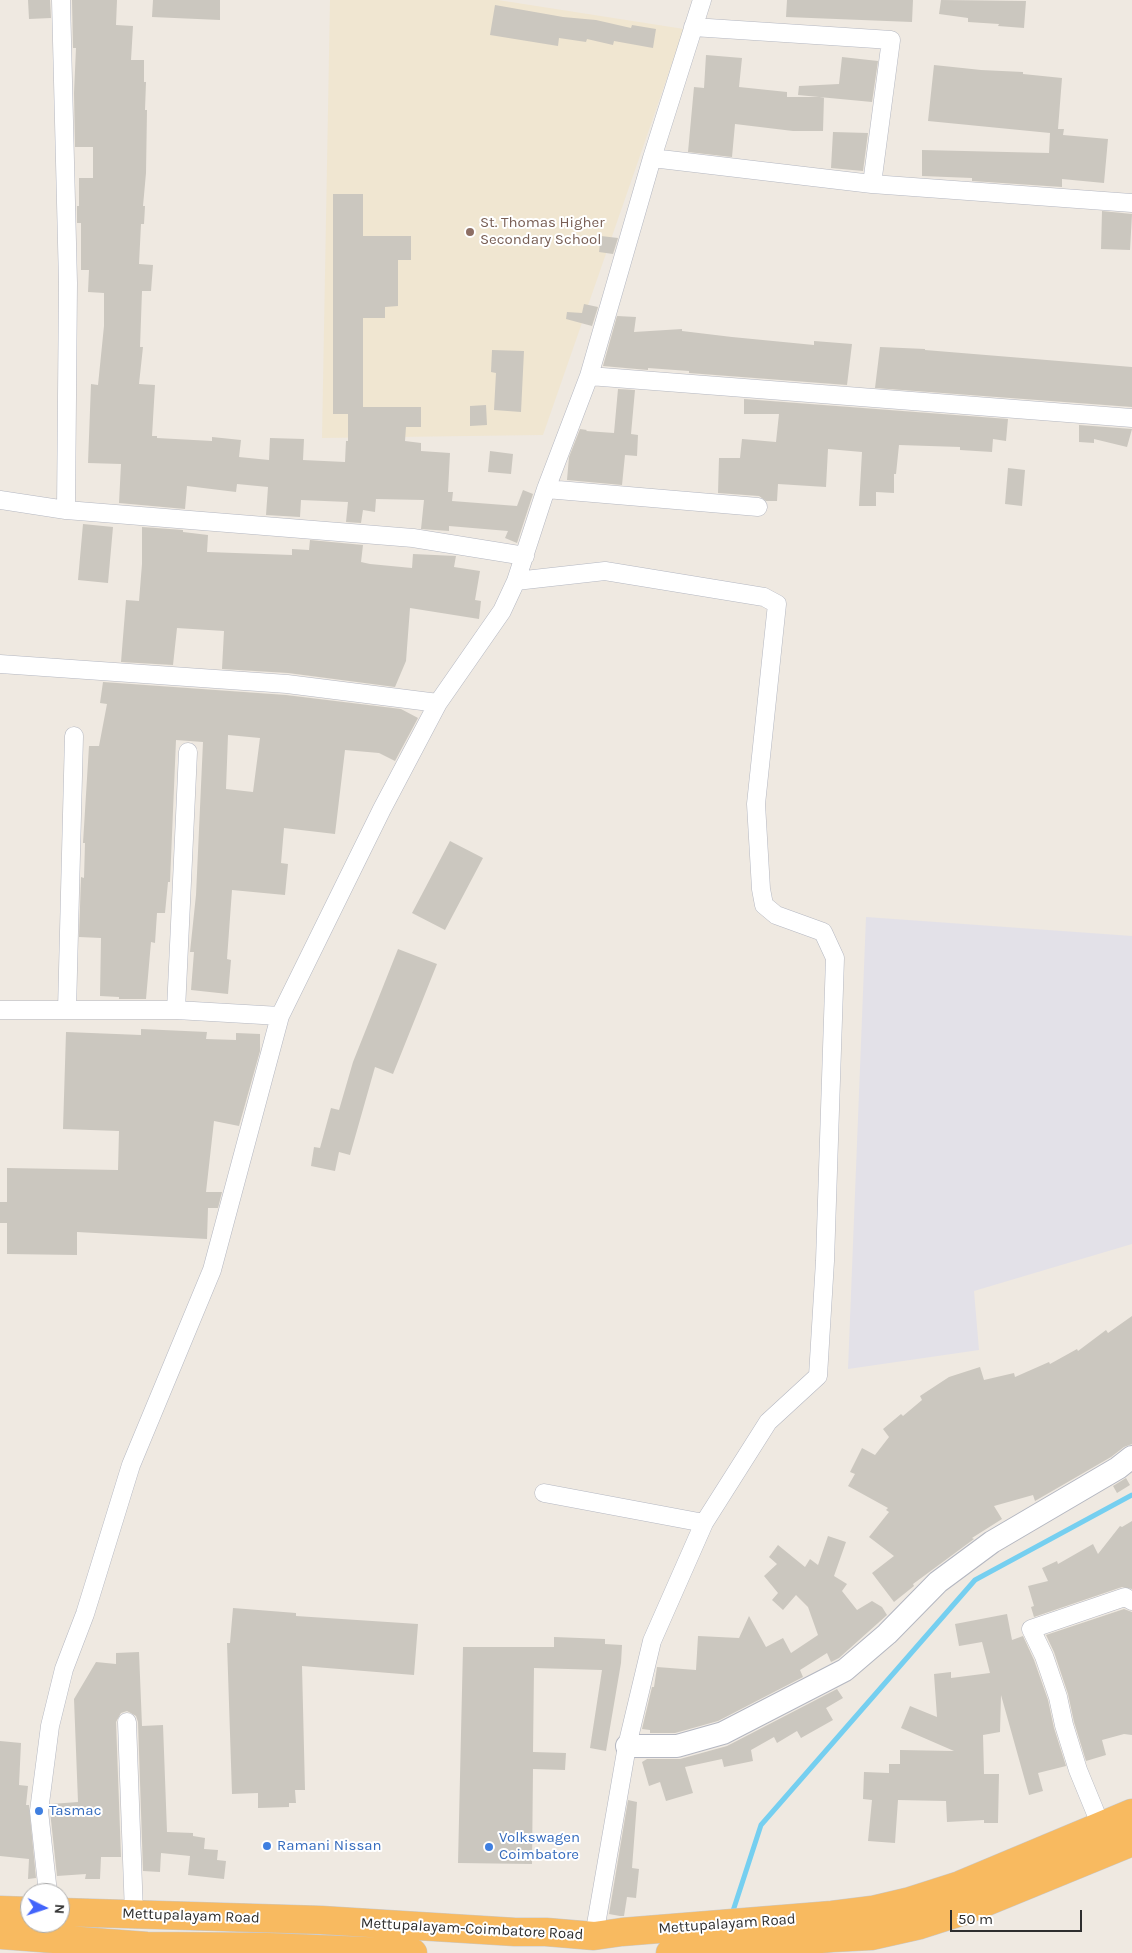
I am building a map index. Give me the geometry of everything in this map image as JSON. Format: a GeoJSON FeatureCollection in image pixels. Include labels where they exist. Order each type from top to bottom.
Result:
{"type":"FeatureCollection","features":[{"type":"Feature","properties":{"kind":"highway"},"geometry":{"type":"LineString","coordinates":[[832,1927],[872,1910],[952,1888],[1132,1813]]}},
{"type":"Feature","properties":{"kind":"highway","name":"Mettupalayam Road"},"geometry":{"type":"LineString","coordinates":[[622,1932],[832,1927],[871,1936],[920,1925],[964,1911],[1132,1842]]}},
{"type":"Feature","properties":{"kind":"highway"},"geometry":{"type":"LineString","coordinates":[[0,1910],[20,1911]]}},
{"type":"Feature","properties":{"kind":"highway","name":"Mettupalayam Road"},"geometry":{"type":"LineString","coordinates":[[70,1912],[321,1920]]}},
{"type":"Feature","properties":{"kind":"highway","name":"Mettupalayam-Coimbatore Road"},"geometry":{"type":"LineString","coordinates":[[321,1920],[594,1936],[622,1932]]}},
{"type":"Feature","properties":{"kind":"highway","name":"Mettupalayam Road"},"geometry":{"type":"LineString","coordinates":[[670,1953],[832,1927]]}},
{"type":"Feature","properties":{"kind":"highway","name":"Mettupalayam Road"},"geometry":{"type":"LineString","coordinates":[[0,1935],[147,1949],[267,1947],[412,1953]]}},
{"type":"Feature","properties":{"kind":"street"},"geometry":{"type":"LineString","coordinates":[[61,0],[68,283],[66,510]]}},
{"type":"Feature","properties":{"kind":"street"},"geometry":{"type":"LineString","coordinates":[[47,1883],[39,1811],[50,1726],[64,1669],[85,1614],[131,1465],[212,1270],[280,1016],[382,809],[438,703],[502,611],[516,581],[546,489],[589,376],[652,158],[702,0]]}},
{"type":"Feature","properties":{"kind":"street"},"geometry":{"type":"LineString","coordinates":[[693,27],[890,40],[872,184]]}},
{"type":"Feature","properties":{"kind":"street"},"geometry":{"type":"LineString","coordinates":[[652,158],[872,184],[1132,203]]}},
{"type":"Feature","properties":{"kind":"street"},"geometry":{"type":"LineString","coordinates":[[589,376],[1132,418]]}},
{"type":"Feature","properties":{"kind":"street"},"geometry":{"type":"LineString","coordinates":[[546,489],[758,507]]}},
{"type":"Feature","properties":{"kind":"street"},"geometry":{"type":"LineString","coordinates":[[0,500],[66,510],[413,538],[525,556]]}},
{"type":"Feature","properties":{"kind":"street"},"geometry":{"type":"LineString","coordinates":[[516,581],[605,571],[764,597],[777,604],[756,804],[761,889],[764,905],[776,915],[822,932],[834,958],[824,1261],[818,1376],[768,1422],[704,1523],[652,1641],[627,1746],[594,1936]]}},
{"type":"Feature","properties":{"kind":"street"},"geometry":{"type":"LineString","coordinates":[[0,664],[287,684],[438,703]]}},
{"type":"Feature","properties":{"kind":"street"},"geometry":{"type":"LineString","coordinates":[[67,1010],[74,736]]}},
{"type":"Feature","properties":{"kind":"street"},"geometry":{"type":"LineString","coordinates":[[176,1010],[188,752]]}},
{"type":"Feature","properties":{"kind":"street"},"geometry":{"type":"LineString","coordinates":[[0,1010],[176,1010],[280,1016]]}},
{"type":"Feature","properties":{"kind":"street"},"geometry":{"type":"LineString","coordinates":[[627,1746],[677,1746],[723,1733],[845,1670],[887,1634],[938,1582],[992,1542],[1118,1468],[1132,1457]]}},
{"type":"Feature","properties":{"kind":"street"},"geometry":{"type":"LineString","coordinates":[[544,1493],[704,1523]]}},
{"type":"Feature","properties":{"kind":"street"},"geometry":{"type":"LineString","coordinates":[[1101,1826],[1078,1770],[1064,1725],[1058,1697],[1044,1656],[1032,1629],[1125,1598],[1132,1601]]}},
{"type":"Feature","properties":{"kind":"street"},"geometry":{"type":"LineString","coordinates":[[127,1722],[134,1914]]}},
{"type":"Feature","properties":{"kind":"shaded area","name":"St. Thomas Higher Secondary School"},"geometry":{"type":"Polygon","coordinates":[[[330,0],[498,0],[684,29],[543,435],[322,438],[330,0]]]}},
{"type":"Feature","properties":{"kind":"shaded area"},"geometry":{"type":"Polygon","coordinates":[[[866,917],[1132,936],[1132,1244],[974,1291],[979,1350],[848,1369],[866,917]]]}},
{"type":"Feature","properties":{"kind":"building"},"geometry":{"type":"Polygon","coordinates":[[[28,0],[50,0],[51,18],[29,19],[28,0]]]}},
{"type":"Feature","properties":{"kind":"building"},"geometry":{"type":"Polygon","coordinates":[[[72,0],[117,0],[116,25],[133,26],[131,60],[144,60],[144,82],[146,82],[145,110],[147,110],[146,173],[143,206],[145,206],[144,224],[141,224],[139,264],[153,265],[151,291],[142,291],[140,347],[143,347],[139,384],[155,385],[152,436],[157,436],[157,438],[212,441],[212,437],[241,440],[239,457],[269,460],[270,438],[304,439],[303,460],[345,462],[346,441],[348,441],[348,414],[333,414],[333,194],[363,194],[363,236],[411,236],[411,260],[398,260],[398,306],[385,307],[385,318],[363,318],[363,407],[421,407],[421,427],[406,427],[405,441],[421,443],[421,451],[450,453],[448,492],[453,492],[452,501],[517,506],[523,490],[533,494],[517,543],[505,538],[508,531],[449,526],[449,531],[421,529],[424,500],[376,499],[375,512],[363,510],[361,523],[346,522],[348,502],[301,500],[300,517],[266,515],[268,487],[237,484],[236,492],[187,486],[185,509],[119,503],[121,464],[88,463],[91,384],[98,385],[104,326],[104,293],[88,292],[89,270],[81,270],[81,223],[77,223],[79,178],[93,178],[93,147],[75,147],[74,93],[76,48],[73,48],[72,0]]]}},
{"type":"Feature","properties":{"kind":"building"},"geometry":{"type":"Polygon","coordinates":[[[153,0],[220,0],[220,20],[152,17],[153,0]]]}},
{"type":"Feature","properties":{"kind":"building"},"geometry":{"type":"Polygon","coordinates":[[[787,0],[913,0],[912,22],[786,17],[787,0]]]}},
{"type":"Feature","properties":{"kind":"building"},"geometry":{"type":"Polygon","coordinates":[[[941,0],[1026,1],[1024,28],[968,22],[968,18],[939,14],[941,0]]]}},
{"type":"Feature","properties":{"kind":"building"},"geometry":{"type":"Polygon","coordinates":[[[495,5],[563,17],[596,20],[631,28],[632,25],[656,29],[653,48],[614,41],[613,45],[587,39],[586,42],[559,38],[558,46],[490,35],[495,5]]]}},
{"type":"Feature","properties":{"kind":"building"},"geometry":{"type":"Polygon","coordinates":[[[706,55],[742,58],[739,87],[787,92],[787,97],[824,97],[823,131],[793,131],[735,124],[732,157],[688,152],[694,87],[704,88],[706,55]]]}},
{"type":"Feature","properties":{"kind":"building"},"geometry":{"type":"Polygon","coordinates":[[[842,57],[878,61],[872,102],[798,95],[799,86],[839,84],[842,57]]]}},
{"type":"Feature","properties":{"kind":"building"},"geometry":{"type":"Polygon","coordinates":[[[934,65],[1023,72],[1023,74],[1062,78],[1058,129],[1064,129],[1063,135],[1108,139],[1104,183],[1062,179],[1062,187],[972,181],[972,178],[922,176],[922,150],[1049,153],[1050,133],[928,121],[934,65]]]}},
{"type":"Feature","properties":{"kind":"building"},"geometry":{"type":"Polygon","coordinates":[[[833,132],[868,133],[863,171],[831,168],[833,132]]]}},
{"type":"Feature","properties":{"kind":"building"},"geometry":{"type":"Polygon","coordinates":[[[1102,211],[1132,214],[1130,250],[1101,249],[1102,211]]]}},
{"type":"Feature","properties":{"kind":"building"},"geometry":{"type":"Polygon","coordinates":[[[601,236],[618,238],[613,254],[599,252],[601,236]]]}},
{"type":"Feature","properties":{"kind":"building"},"geometry":{"type":"Polygon","coordinates":[[[584,304],[598,307],[592,326],[566,319],[567,312],[582,313],[584,304]]]}},
{"type":"Feature","properties":{"kind":"building"},"geometry":{"type":"Polygon","coordinates":[[[617,316],[636,317],[634,332],[682,329],[682,331],[814,345],[814,341],[852,344],[847,385],[689,373],[689,371],[603,366],[617,316]]]}},
{"type":"Feature","properties":{"kind":"building"},"geometry":{"type":"Polygon","coordinates":[[[880,347],[925,349],[1132,367],[1132,407],[875,388],[880,347]]]}},
{"type":"Feature","properties":{"kind":"building"},"geometry":{"type":"Polygon","coordinates":[[[492,350],[524,351],[521,412],[494,410],[496,373],[491,372],[492,350]]]}},
{"type":"Feature","properties":{"kind":"building"},"geometry":{"type":"Polygon","coordinates":[[[618,389],[635,390],[631,434],[638,435],[637,456],[625,455],[622,485],[567,480],[569,457],[580,429],[614,433],[618,389]]]}},
{"type":"Feature","properties":{"kind":"building"},"geometry":{"type":"Polygon","coordinates":[[[744,399],[1008,419],[1006,441],[993,439],[992,452],[960,450],[960,447],[899,445],[896,474],[894,474],[894,493],[876,492],[876,506],[859,506],[862,452],[828,449],[826,487],[778,484],[777,501],[766,501],[759,496],[718,493],[719,458],[740,458],[742,439],[776,442],[779,414],[744,414],[744,399]]]}},
{"type":"Feature","properties":{"kind":"building"},"geometry":{"type":"Polygon","coordinates":[[[486,405],[487,425],[470,426],[470,406],[486,405]]]}},
{"type":"Feature","properties":{"kind":"building"},"geometry":{"type":"Polygon","coordinates":[[[1079,425],[1132,429],[1127,447],[1094,439],[1094,443],[1079,442],[1079,425]]]}},
{"type":"Feature","properties":{"kind":"building"},"geometry":{"type":"Polygon","coordinates":[[[490,451],[513,454],[511,474],[488,472],[490,451]]]}},
{"type":"Feature","properties":{"kind":"building"},"geometry":{"type":"Polygon","coordinates":[[[1008,468],[1025,470],[1022,506],[1005,504],[1008,468]]]}},
{"type":"Feature","properties":{"kind":"building"},"geometry":{"type":"Polygon","coordinates":[[[83,524],[113,527],[108,583],[78,580],[83,524]]]}},
{"type":"Feature","properties":{"kind":"building"},"geometry":{"type":"Polygon","coordinates":[[[142,527],[183,530],[183,532],[208,535],[207,552],[292,555],[292,549],[309,550],[310,540],[363,545],[361,562],[370,564],[412,568],[413,554],[456,556],[454,567],[480,571],[475,600],[481,601],[479,619],[410,608],[406,661],[395,687],[288,673],[222,669],[224,631],[177,628],[173,665],[121,662],[126,600],[139,601],[142,527]]]}},
{"type":"Feature","properties":{"kind":"building"},"geometry":{"type":"Polygon","coordinates":[[[103,682],[286,695],[401,709],[418,718],[395,761],[379,753],[345,750],[335,834],[284,828],[281,863],[288,864],[285,895],[232,890],[227,959],[231,960],[228,994],[191,990],[194,952],[190,952],[196,895],[203,742],[176,740],[170,882],[168,882],[165,913],[157,913],[155,943],[151,942],[146,999],[119,999],[119,997],[100,996],[101,938],[79,937],[81,877],[84,878],[85,843],[83,843],[89,746],[99,746],[107,704],[100,703],[103,682]],[[228,735],[226,789],[253,792],[260,738],[228,735]]]}},
{"type":"Feature","properties":{"kind":"building"},"geometry":{"type":"Polygon","coordinates":[[[450,841],[483,858],[445,930],[412,913],[450,841]]]}},
{"type":"Feature","properties":{"kind":"building"},"geometry":{"type":"Polygon","coordinates":[[[398,949],[437,964],[393,1074],[375,1067],[350,1155],[339,1152],[335,1171],[311,1166],[314,1147],[320,1148],[331,1108],[339,1110],[353,1062],[398,949]]]}},
{"type":"Feature","properties":{"kind":"building"},"geometry":{"type":"Polygon","coordinates":[[[141,1029],[207,1032],[206,1039],[236,1040],[236,1033],[260,1034],[260,1051],[239,1126],[214,1121],[206,1192],[222,1192],[218,1208],[208,1208],[207,1239],[77,1232],[77,1255],[7,1254],[7,1223],[0,1223],[0,1202],[7,1202],[7,1168],[118,1170],[119,1131],[63,1129],[66,1032],[141,1035],[141,1029]]]}},
{"type":"Feature","properties":{"kind":"building"},"geometry":{"type":"Polygon","coordinates":[[[1132,1316],[1132,1444],[1035,1501],[1033,1495],[994,1506],[1002,1519],[972,1538],[974,1539],[913,1584],[914,1586],[894,1602],[872,1573],[894,1556],[869,1537],[889,1512],[886,1510],[888,1508],[848,1486],[855,1474],[850,1472],[862,1448],[875,1455],[889,1437],[883,1429],[901,1414],[903,1416],[922,1400],[920,1396],[949,1377],[980,1367],[984,1380],[1014,1373],[1015,1377],[1049,1362],[1050,1364],[1077,1349],[1078,1351],[1106,1330],[1108,1333],[1132,1316]]]}},
{"type":"Feature","properties":{"kind":"building"},"geometry":{"type":"Polygon","coordinates":[[[1126,1478],[1130,1485],[1117,1493],[1113,1486],[1126,1478]]]}},
{"type":"Feature","properties":{"kind":"building"},"geometry":{"type":"Polygon","coordinates":[[[1132,1521],[1132,1589],[1122,1587],[1034,1617],[1031,1607],[1034,1606],[1028,1586],[1048,1581],[1042,1568],[1057,1561],[1058,1564],[1093,1544],[1098,1554],[1120,1526],[1122,1527],[1132,1521]]]}},
{"type":"Feature","properties":{"kind":"building"},"geometry":{"type":"Polygon","coordinates":[[[828,1536],[846,1542],[834,1576],[847,1584],[842,1591],[857,1610],[872,1601],[882,1607],[887,1615],[839,1658],[831,1662],[827,1653],[800,1670],[803,1677],[718,1721],[675,1733],[650,1733],[650,1730],[642,1729],[652,1687],[654,1687],[657,1667],[696,1670],[698,1636],[739,1638],[749,1616],[766,1647],[783,1638],[791,1653],[818,1635],[808,1607],[796,1595],[783,1610],[772,1600],[778,1593],[764,1576],[777,1564],[769,1557],[778,1545],[805,1567],[810,1559],[818,1565],[828,1536]]]}},
{"type":"Feature","properties":{"kind":"building"},"geometry":{"type":"Polygon","coordinates":[[[233,1608],[296,1613],[296,1616],[418,1624],[414,1675],[302,1666],[305,1790],[295,1790],[296,1803],[289,1803],[289,1807],[258,1808],[258,1793],[232,1794],[227,1643],[230,1643],[233,1608]]]}},
{"type":"Feature","properties":{"kind":"building"},"geometry":{"type":"Polygon","coordinates":[[[1124,1609],[1132,1612],[1132,1735],[1124,1734],[1102,1740],[1106,1755],[1086,1761],[1068,1694],[1054,1652],[1046,1635],[1124,1609]]]}},
{"type":"Feature","properties":{"kind":"building"},"geometry":{"type":"Polygon","coordinates":[[[1007,1614],[1012,1640],[1023,1636],[1034,1660],[1048,1700],[1054,1728],[1066,1766],[1038,1773],[1043,1791],[1029,1795],[1001,1695],[1000,1732],[983,1735],[984,1774],[999,1774],[998,1823],[984,1823],[984,1820],[947,1822],[946,1801],[898,1800],[895,1843],[868,1841],[872,1800],[863,1799],[864,1772],[889,1773],[889,1764],[900,1764],[900,1750],[954,1751],[901,1728],[910,1706],[937,1717],[934,1674],[951,1672],[951,1678],[990,1673],[982,1642],[959,1646],[955,1624],[1007,1614]]]}},
{"type":"Feature","properties":{"kind":"building"},"geometry":{"type":"Polygon","coordinates":[[[554,1637],[605,1639],[605,1644],[622,1645],[621,1663],[606,1751],[590,1748],[602,1670],[534,1668],[533,1752],[566,1753],[565,1770],[533,1769],[532,1864],[458,1863],[463,1647],[554,1647],[554,1637]]]}},
{"type":"Feature","properties":{"kind":"building"},"geometry":{"type":"Polygon","coordinates":[[[139,1652],[142,1726],[163,1725],[167,1832],[193,1833],[193,1836],[205,1838],[204,1849],[218,1850],[217,1860],[226,1861],[224,1879],[188,1875],[190,1856],[161,1853],[160,1872],[143,1871],[138,1722],[136,1716],[127,1711],[121,1713],[116,1722],[121,1857],[101,1857],[100,1879],[85,1879],[86,1874],[57,1876],[50,1811],[51,1804],[78,1802],[74,1699],[96,1662],[116,1664],[116,1653],[139,1652]]]}},
{"type":"Feature","properties":{"kind":"building"},"geometry":{"type":"Polygon","coordinates":[[[837,1689],[843,1698],[826,1708],[833,1720],[801,1738],[797,1731],[777,1743],[774,1737],[751,1750],[753,1761],[724,1767],[722,1759],[685,1767],[693,1793],[666,1801],[660,1782],[649,1786],[642,1762],[647,1759],[680,1759],[727,1746],[837,1689]]]}},
{"type":"Feature","properties":{"kind":"building"},"geometry":{"type":"Polygon","coordinates":[[[0,1741],[21,1743],[19,1785],[28,1786],[26,1805],[29,1805],[36,1878],[28,1879],[29,1859],[0,1856],[0,1741]]]}},
{"type":"Feature","properties":{"kind":"building"},"geometry":{"type":"Polygon","coordinates":[[[628,1800],[637,1802],[632,1868],[639,1869],[636,1898],[627,1897],[624,1916],[620,1916],[609,1914],[628,1800]]]}},
{"type":"Feature","properties":{"kind":"waterway"},"geometry":{"type":"LineString","coordinates":[[732,1914],[761,1825],[975,1580],[1132,1495]]}},
{"type":"Feature","properties":{"kind":"place","name":"St. Thomas Higher Secondary School"},"geometry":{"type":"Point","coordinates":[470,232]}},
{"type":"Feature","properties":{"kind":"place","name":"Tasmac"},"geometry":{"type":"Point","coordinates":[39,1811]}},
{"type":"Feature","properties":{"kind":"place","name":"Ramani Nissan"},"geometry":{"type":"Point","coordinates":[267,1846]}},
{"type":"Feature","properties":{"kind":"place","name":"Volkswagen Coimbatore"},"geometry":{"type":"Point","coordinates":[489,1847]}}]}
